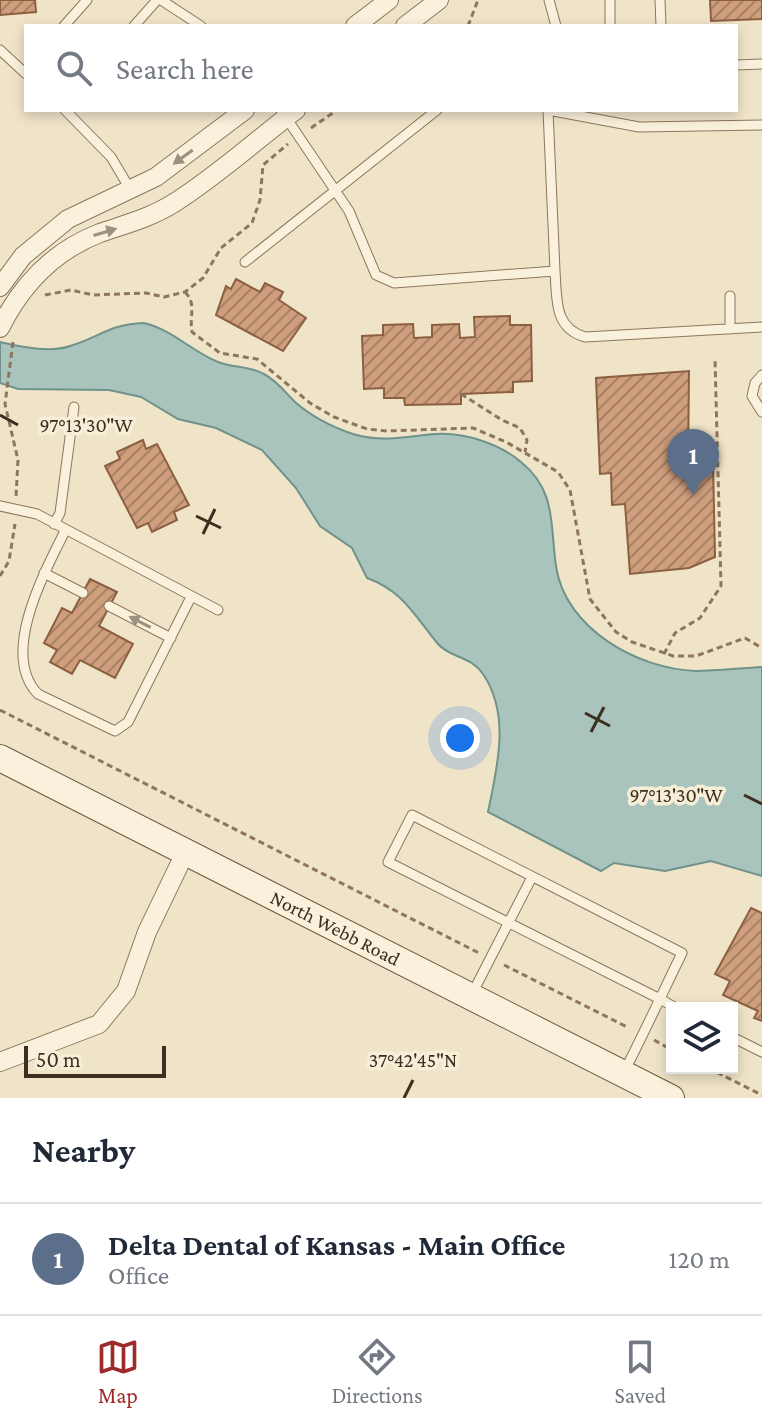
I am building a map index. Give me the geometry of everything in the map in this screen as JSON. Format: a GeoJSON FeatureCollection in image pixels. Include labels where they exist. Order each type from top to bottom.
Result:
{"type":"FeatureCollection","features":[{"type":"Feature","properties":{"kind":"main road","name":"North Webb Road"},"geometry":{"type":"LineString","coordinates":[[0,758],[671,1098]]}},
{"type":"Feature","properties":{"kind":"street"},"geometry":{"type":"LineString","coordinates":[[358,24],[389,0]]}},
{"type":"Feature","properties":{"kind":"street"},"geometry":{"type":"LineString","coordinates":[[408,24],[439,0]]}},
{"type":"Feature","properties":{"kind":"street"},"geometry":{"type":"LineString","coordinates":[[0,287],[23,256],[68,219],[156,177],[242,112]]}},
{"type":"Feature","properties":{"kind":"street"},"geometry":{"type":"LineString","coordinates":[[7,334],[38,270],[80,242],[131,226],[171,205],[213,177],[288,112]]}},
{"type":"Feature","properties":{"kind":"street"},"geometry":{"type":"LineString","coordinates":[[0,1062],[99,1024],[126,991],[147,932],[185,853]]}},
{"type":"Feature","properties":{"kind":"lane"},"geometry":{"type":"LineString","coordinates":[[66,24],[87,0]]}},
{"type":"Feature","properties":{"kind":"lane"},"geometry":{"type":"LineString","coordinates":[[136,24],[159,0],[198,24]]}},
{"type":"Feature","properties":{"kind":"lane"},"geometry":{"type":"LineString","coordinates":[[549,0],[555,24]]}},
{"type":"Feature","properties":{"kind":"lane"},"geometry":{"type":"LineString","coordinates":[[610,0],[610,24]]}},
{"type":"Feature","properties":{"kind":"lane"},"geometry":{"type":"LineString","coordinates":[[660,0],[661,24]]}},
{"type":"Feature","properties":{"kind":"lane"},"geometry":{"type":"LineString","coordinates":[[0,50],[24,70]]}},
{"type":"Feature","properties":{"kind":"lane"},"geometry":{"type":"LineString","coordinates":[[738,65],[762,64]]}},
{"type":"Feature","properties":{"kind":"lane"},"geometry":{"type":"LineString","coordinates":[[67,112],[111,157],[130,189]]}},
{"type":"Feature","properties":{"kind":"lane"},"geometry":{"type":"LineString","coordinates":[[288,112],[299,136],[362,237],[376,275],[394,283],[539,275],[555,271]]}},
{"type":"Feature","properties":{"kind":"lane"},"geometry":{"type":"LineString","coordinates":[[245,262],[434,112]]}},
{"type":"Feature","properties":{"kind":"lane"},"geometry":{"type":"LineString","coordinates":[[548,112],[555,271],[561,322],[569,332],[585,337],[762,327]]}},
{"type":"Feature","properties":{"kind":"lane"},"geometry":{"type":"LineString","coordinates":[[559,112],[639,127],[762,125]]}},
{"type":"Feature","properties":{"kind":"lane"},"geometry":{"type":"LineString","coordinates":[[730,296],[730,329]]}},
{"type":"Feature","properties":{"kind":"lane"},"geometry":{"type":"LineString","coordinates":[[762,375],[752,389],[754,403],[762,412]]}},
{"type":"Feature","properties":{"kind":"lane"},"geometry":{"type":"LineString","coordinates":[[54,524],[60,513],[74,407]]}},
{"type":"Feature","properties":{"kind":"lane"},"geometry":{"type":"LineString","coordinates":[[0,506],[37,514],[218,610]]}},
{"type":"Feature","properties":{"kind":"lane"},"geometry":{"type":"LineString","coordinates":[[65,531],[13,638],[18,671],[27,686],[38,694],[115,731],[121,730],[191,597]]}},
{"type":"Feature","properties":{"kind":"lane"},"geometry":{"type":"LineString","coordinates":[[44,573],[83,593]]}},
{"type":"Feature","properties":{"kind":"lane"},"geometry":{"type":"LineString","coordinates":[[109,606],[171,638]]}},
{"type":"Feature","properties":{"kind":"lane"},"geometry":{"type":"LineString","coordinates":[[623,1073],[643,1035],[660,999],[682,953],[412,815],[388,862],[509,922],[660,999],[666,1002]]}},
{"type":"Feature","properties":{"kind":"lane"},"geometry":{"type":"LineString","coordinates":[[471,997],[532,877]]}},
{"type":"Feature","properties":{"kind":"lane"},"geometry":{"type":"LineString","coordinates":[[738,1040],[762,1052]]}},
{"type":"Feature","properties":{"kind":"path"},"geometry":{"type":"LineString","coordinates":[[469,24],[478,0]]}},
{"type":"Feature","properties":{"kind":"path"},"geometry":{"type":"LineString","coordinates":[[41,296],[56,291],[164,297],[185,292],[203,278],[221,248],[252,223],[260,200],[263,165],[334,112]]}},
{"type":"Feature","properties":{"kind":"path"},"geometry":{"type":"LineString","coordinates":[[185,292],[191,298],[193,308],[190,319],[192,332],[220,353],[257,359],[310,403],[334,417],[367,429],[387,431],[473,428],[525,452],[558,472],[570,490],[590,599],[616,632],[632,642],[664,654],[696,656],[745,638],[762,648]]}},
{"type":"Feature","properties":{"kind":"path"},"geometry":{"type":"LineString","coordinates":[[0,576],[11,551],[18,460],[5,387],[7,334]]}},
{"type":"Feature","properties":{"kind":"path"},"geometry":{"type":"LineString","coordinates":[[664,654],[675,633],[700,618],[721,586],[715,359]]}},
{"type":"Feature","properties":{"kind":"path"},"geometry":{"type":"LineString","coordinates":[[461,394],[520,428],[527,440],[525,452]]}},
{"type":"Feature","properties":{"kind":"path"},"geometry":{"type":"LineString","coordinates":[[0,710],[666,1047]]}},
{"type":"Feature","properties":{"kind":"path"},"geometry":{"type":"LineString","coordinates":[[720,1074],[762,1095]]}},
{"type":"Feature","properties":{"kind":"water"},"geometry":{"type":"Polygon","coordinates":[[[144,323],[164,330],[218,362],[264,374],[308,412],[353,434],[385,438],[458,435],[481,440],[503,450],[533,473],[541,485],[550,510],[556,566],[562,589],[589,626],[629,654],[651,663],[696,671],[762,667],[762,876],[711,861],[665,871],[614,863],[601,871],[488,812],[498,760],[499,724],[492,690],[483,674],[473,664],[443,649],[399,597],[367,578],[352,548],[320,526],[296,488],[262,450],[216,428],[178,419],[141,397],[109,390],[18,389],[0,383],[0,342],[35,348],[62,348],[114,328],[144,323]]]}},
{"type":"Feature","properties":{"kind":"building"},"geometry":{"type":"Polygon","coordinates":[[[0,0],[35,0],[36,12],[0,15],[0,0]]]}},
{"type":"Feature","properties":{"kind":"building"},"geometry":{"type":"Polygon","coordinates":[[[710,0],[762,0],[762,19],[711,21],[710,0]]]}},
{"type":"Feature","properties":{"kind":"building"},"geometry":{"type":"Polygon","coordinates":[[[236,279],[260,292],[265,283],[283,292],[279,300],[306,318],[283,351],[216,315],[226,286],[231,289],[236,279]]]}},
{"type":"Feature","properties":{"kind":"building"},"geometry":{"type":"Polygon","coordinates":[[[510,316],[510,325],[531,325],[532,381],[513,382],[513,392],[461,394],[461,404],[405,405],[404,398],[384,398],[384,388],[364,389],[362,336],[383,335],[383,325],[413,324],[414,338],[432,337],[432,325],[459,324],[460,338],[475,337],[474,317],[510,316]]]}},
{"type":"Feature","properties":{"kind":"building"},"geometry":{"type":"Polygon","coordinates":[[[689,371],[688,463],[713,462],[715,557],[689,568],[630,574],[625,504],[612,505],[611,473],[600,474],[596,378],[689,371]]]}},
{"type":"Feature","properties":{"kind":"building"},"geometry":{"type":"Polygon","coordinates":[[[143,440],[146,449],[157,444],[189,505],[174,512],[177,520],[152,532],[148,523],[137,528],[105,466],[120,459],[117,452],[143,440]]]}},
{"type":"Feature","properties":{"kind":"building"},"geometry":{"type":"Polygon","coordinates":[[[90,579],[117,592],[99,626],[133,644],[115,678],[80,660],[72,674],[50,662],[57,650],[44,643],[62,608],[72,613],[90,579]]]}},
{"type":"Feature","properties":{"kind":"building"},"geometry":{"type":"Polygon","coordinates":[[[751,908],[762,913],[762,1021],[754,1018],[758,1011],[723,995],[730,981],[715,974],[751,908]]]}},
{"type":"Feature","properties":{"kind":"place","name":"Delta Dental of Kansas - Main Office"},"geometry":{"type":"Point","coordinates":[693,495]}}]}
